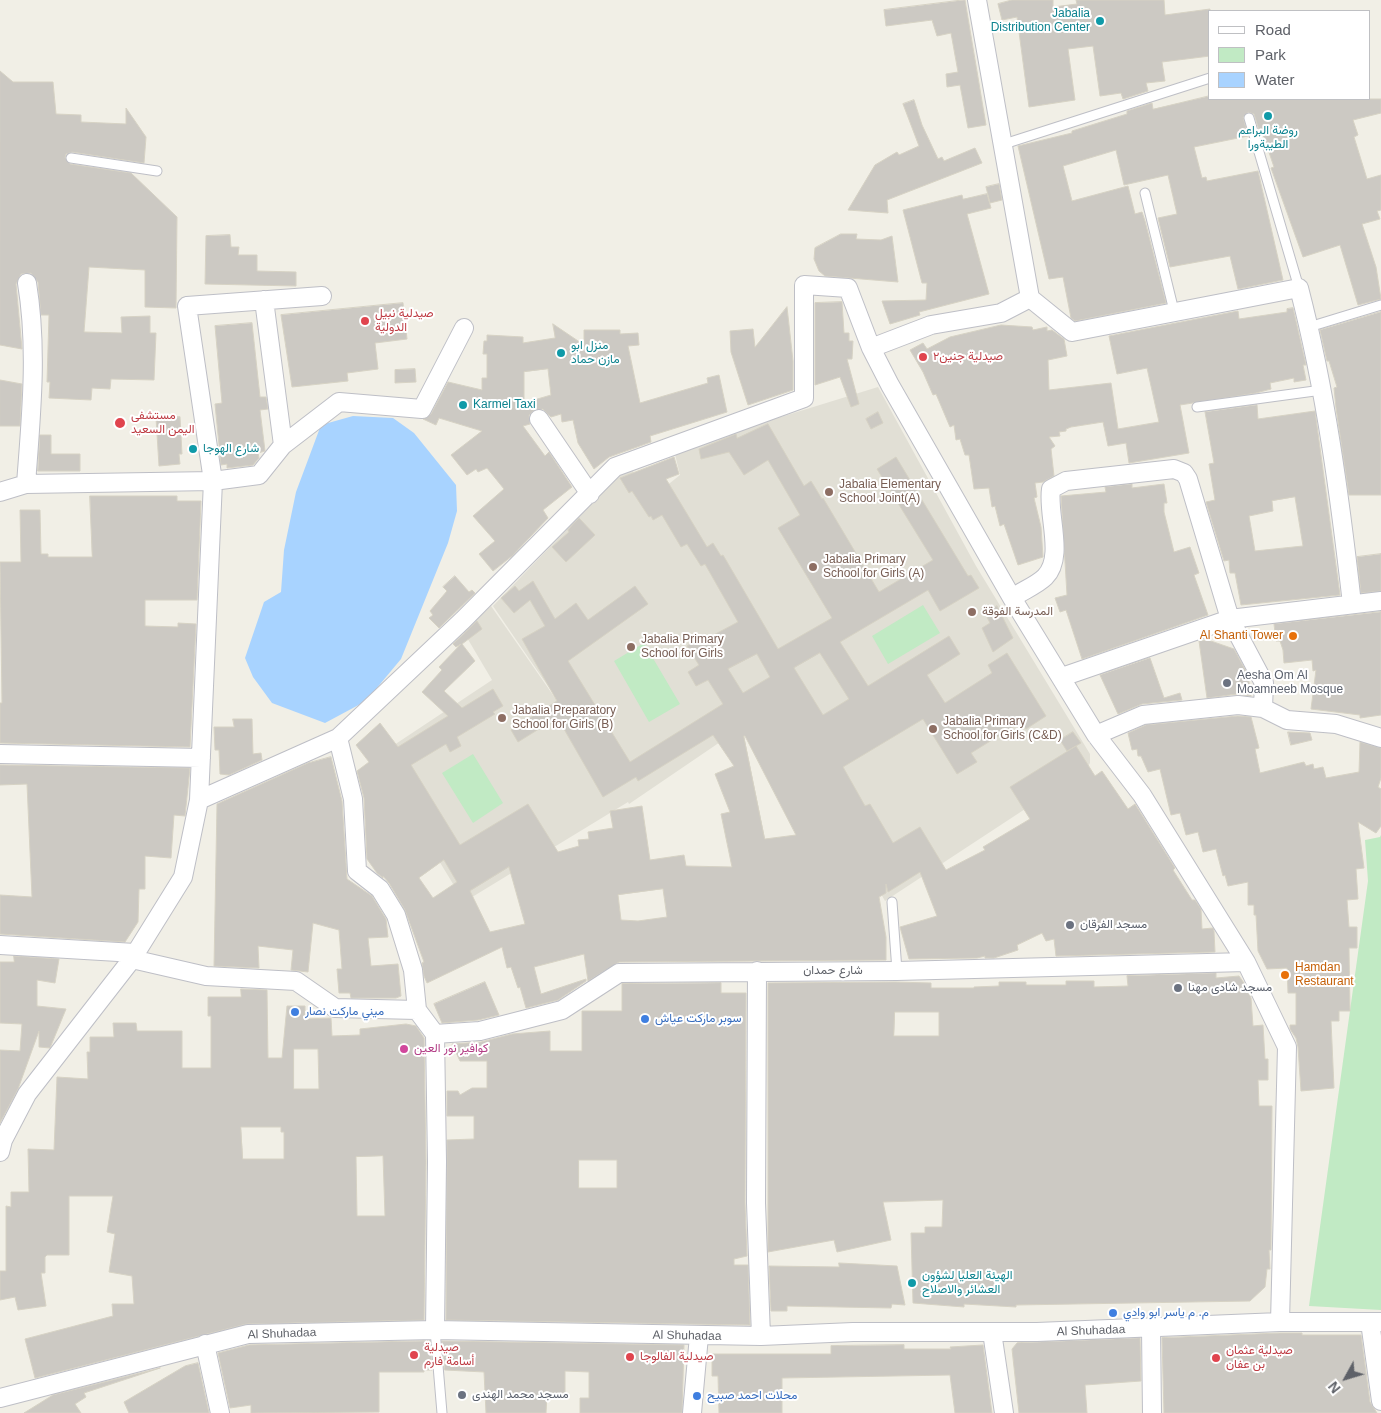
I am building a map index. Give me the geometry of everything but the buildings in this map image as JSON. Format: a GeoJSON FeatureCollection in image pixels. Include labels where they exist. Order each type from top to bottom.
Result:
{"type":"FeatureCollection","features":[{"type":"Feature","properties":{"kind":"street"},"geometry":{"type":"LineString","coordinates":[[977,0],[1001,145],[1030,298],[1072,332],[1299,288],[1322,390],[1341,503],[1352,604]]}},
{"type":"Feature","properties":{"kind":"street"},"geometry":{"type":"LineString","coordinates":[[26,484],[33,386],[32,314],[27,283]]}},
{"type":"Feature","properties":{"kind":"street"},"geometry":{"type":"LineString","coordinates":[[199,800],[338,738],[590,494],[615,467],[804,398],[804,285],[848,288],[871,348],[890,385],[1012,598],[1096,734],[1142,795],[1246,962],[1287,1047],[1280,1322]]}},
{"type":"Feature","properties":{"kind":"street"},"geometry":{"type":"LineString","coordinates":[[1,1144],[27,1094],[134,956],[183,877],[199,800],[213,481],[187,306],[322,296]]}},
{"type":"Feature","properties":{"kind":"street"},"geometry":{"type":"LineString","coordinates":[[871,348],[931,325],[1001,313],[1030,298]]}},
{"type":"Feature","properties":{"kind":"street"},"geometry":{"type":"LineString","coordinates":[[264,300],[283,445]]}},
{"type":"Feature","properties":{"kind":"street"},"geometry":{"type":"LineString","coordinates":[[0,492],[26,484],[213,481],[259,475],[283,445],[339,402],[422,410],[464,328]]}},
{"type":"Feature","properties":{"kind":"street"},"geometry":{"type":"LineString","coordinates":[[540,419],[590,494]]}},
{"type":"Feature","properties":{"kind":"street"},"geometry":{"type":"LineString","coordinates":[[1012,598],[1046,577],[1056,558],[1049,502],[1051,489],[1066,481],[1174,469],[1184,473],[1188,479],[1230,619],[1264,683],[1263,708]]}},
{"type":"Feature","properties":{"kind":"street"},"geometry":{"type":"LineString","coordinates":[[1062,677],[1230,619],[1381,601]]}},
{"type":"Feature","properties":{"kind":"street"},"geometry":{"type":"LineString","coordinates":[[1096,734],[1143,716],[1238,705],[1263,708],[1287,720],[1336,724],[1381,738]]}},
{"type":"Feature","properties":{"kind":"street"},"geometry":{"type":"LineString","coordinates":[[338,738],[353,799],[357,871],[380,889],[396,915],[413,970],[417,1010],[435,1034],[438,1162],[435,1330]]}},
{"type":"Feature","properties":{"kind":"street"},"geometry":{"type":"LineString","coordinates":[[0,754],[201,758]]}},
{"type":"Feature","properties":{"kind":"street"},"geometry":{"type":"LineString","coordinates":[[0,945],[134,956],[206,976],[296,981],[335,1008],[417,1010]]}},
{"type":"Feature","properties":{"kind":"street","name":"شارع حمدان"},"geometry":{"type":"LineString","coordinates":[[435,1034],[480,1031],[562,1010],[619,973],[897,971],[1246,962]]}},
{"type":"Feature","properties":{"kind":"street"},"geometry":{"type":"LineString","coordinates":[[757,971],[756,1203],[761,1336]]}},
{"type":"Feature","properties":{"kind":"street","name":"Al Shuhadaa"},"geometry":{"type":"LineString","coordinates":[[0,1398],[248,1334],[435,1330],[761,1336],[853,1332],[1151,1329],[1280,1322],[1376,1322]]}},
{"type":"Feature","properties":{"kind":"street"},"geometry":{"type":"LineString","coordinates":[[1376,1322],[1381,1401]]}},
{"type":"Feature","properties":{"kind":"street"},"geometry":{"type":"LineString","coordinates":[[1151,1329],[1152,1413]]}},
{"type":"Feature","properties":{"kind":"street"},"geometry":{"type":"LineString","coordinates":[[992,1332],[1004,1413]]}},
{"type":"Feature","properties":{"kind":"street"},"geometry":{"type":"LineString","coordinates":[[692,1413],[699,1336]]}},
{"type":"Feature","properties":{"kind":"street"},"geometry":{"type":"LineString","coordinates":[[205,1344],[220,1413]]}},
{"type":"Feature","properties":{"kind":"lane"},"geometry":{"type":"LineString","coordinates":[[1001,145],[1208,79]]}},
{"type":"Feature","properties":{"kind":"lane"},"geometry":{"type":"LineString","coordinates":[[1249,118],[1299,288]]}},
{"type":"Feature","properties":{"kind":"lane"},"geometry":{"type":"LineString","coordinates":[[71,158],[157,171]]}},
{"type":"Feature","properties":{"kind":"lane"},"geometry":{"type":"LineString","coordinates":[[1145,193],[1174,311]]}},
{"type":"Feature","properties":{"kind":"lane"},"geometry":{"type":"LineString","coordinates":[[1309,327],[1381,305]]}},
{"type":"Feature","properties":{"kind":"lane"},"geometry":{"type":"LineString","coordinates":[[1197,407],[1322,390]]}},
{"type":"Feature","properties":{"kind":"lane"},"geometry":{"type":"LineString","coordinates":[[892,902],[897,971]]}},
{"type":"Feature","properties":{"kind":"lane"},"geometry":{"type":"LineString","coordinates":[[435,1330],[442,1413]]}},
{"type":"Feature","properties":{"kind":"shaded area"},"geometry":{"type":"Polygon","coordinates":[[[878,387],[976,566],[1090,754],[1090,763],[1086,769],[885,901],[776,704],[629,804],[628,802],[464,902],[376,757],[492,680],[463,631],[491,606],[617,787],[493,606],[629,465],[650,499],[680,475],[674,450],[878,387]]]}},
{"type":"Feature","properties":{"kind":"green space"},"geometry":{"type":"Polygon","coordinates":[[[923,605],[940,633],[888,664],[872,636],[923,605]]]}},
{"type":"Feature","properties":{"kind":"green space"},"geometry":{"type":"Polygon","coordinates":[[[644,643],[680,704],[649,722],[614,661],[644,643]]]}},
{"type":"Feature","properties":{"kind":"green space"},"geometry":{"type":"Polygon","coordinates":[[[473,754],[503,803],[473,823],[442,773],[473,754]]]}},
{"type":"Feature","properties":{"kind":"green space"},"geometry":{"type":"Polygon","coordinates":[[[1381,835],[1381,1310],[1309,1306],[1368,881],[1365,840],[1380,837],[1381,835]]]}},
{"type":"Feature","properties":{"kind":"water"},"geometry":{"type":"Polygon","coordinates":[[[353,416],[393,418],[414,433],[456,485],[457,511],[448,543],[401,659],[366,701],[325,723],[272,703],[253,677],[245,658],[264,602],[281,592],[284,550],[296,492],[321,425],[353,416]]]}},
{"type":"Feature","properties":{"kind":"place","name":"Jabalia Distribution Center"},"geometry":{"type":"Point","coordinates":[1100,21]}},
{"type":"Feature","properties":{"kind":"place","name":"روضة البراعم الطيبةورا"},"geometry":{"type":"Point","coordinates":[1268,116]}},
{"type":"Feature","properties":{"kind":"place","name":"صيدلية نبيل الدولية"},"geometry":{"type":"Point","coordinates":[365,321]}},
{"type":"Feature","properties":{"kind":"place","name":"منزل ابو مازن حماد"},"geometry":{"type":"Point","coordinates":[561,353]}},
{"type":"Feature","properties":{"kind":"place","name":"صيدلية جنين٢"},"geometry":{"type":"Point","coordinates":[923,357]}},
{"type":"Feature","properties":{"kind":"place","name":"Karmel Taxi"},"geometry":{"type":"Point","coordinates":[463,405]}},
{"type":"Feature","properties":{"kind":"place","name":"مستشفى اليمن السعيد"},"geometry":{"type":"Point","coordinates":[120,423]}},
{"type":"Feature","properties":{"kind":"place","name":"شارع الهوجا"},"geometry":{"type":"Point","coordinates":[193,449]}},
{"type":"Feature","properties":{"kind":"place","name":"Jabalia Elementary School Joint(A)"},"geometry":{"type":"Point","coordinates":[829,492]}},
{"type":"Feature","properties":{"kind":"place","name":"Jabalia Primary School for Girls (A)"},"geometry":{"type":"Point","coordinates":[813,567]}},
{"type":"Feature","properties":{"kind":"place","name":"المدرسة الفوقة"},"geometry":{"type":"Point","coordinates":[972,612]}},
{"type":"Feature","properties":{"kind":"place","name":"Al Shanti Tower"},"geometry":{"type":"Point","coordinates":[1293,636]}},
{"type":"Feature","properties":{"kind":"place","name":"Jabalia Primary School for Girls"},"geometry":{"type":"Point","coordinates":[631,647]}},
{"type":"Feature","properties":{"kind":"place","name":"Aesha Om Al Moamneeb Mosque"},"geometry":{"type":"Point","coordinates":[1227,683]}},
{"type":"Feature","properties":{"kind":"place","name":"Jabalia Preparatory School for Girls (B)"},"geometry":{"type":"Point","coordinates":[502,718]}},
{"type":"Feature","properties":{"kind":"place","name":"Jabalia Primary School for Girls (C&D)"},"geometry":{"type":"Point","coordinates":[933,729]}},
{"type":"Feature","properties":{"kind":"place","name":"مسجد الفرقان"},"geometry":{"type":"Point","coordinates":[1070,925]}},
{"type":"Feature","properties":{"kind":"place","name":"Hamdan Restaurant"},"geometry":{"type":"Point","coordinates":[1285,975]}},
{"type":"Feature","properties":{"kind":"place","name":"مسجد شادى مهنا"},"geometry":{"type":"Point","coordinates":[1178,988]}},
{"type":"Feature","properties":{"kind":"place","name":"ميني ماركت نصار"},"geometry":{"type":"Point","coordinates":[295,1012]}},
{"type":"Feature","properties":{"kind":"place","name":"سوبر ماركت عياش"},"geometry":{"type":"Point","coordinates":[645,1019]}},
{"type":"Feature","properties":{"kind":"place","name":"كوافير نور العين"},"geometry":{"type":"Point","coordinates":[404,1049]}},
{"type":"Feature","properties":{"kind":"place","name":"الهيئة العليا لشؤون العشائر والاصلاح"},"geometry":{"type":"Point","coordinates":[912,1283]}},
{"type":"Feature","properties":{"kind":"place","name":"م. م ياسر ابو وادي"},"geometry":{"type":"Point","coordinates":[1113,1313]}},
{"type":"Feature","properties":{"kind":"place","name":"صيدلية أسامة فارم"},"geometry":{"type":"Point","coordinates":[414,1355]}},
{"type":"Feature","properties":{"kind":"place","name":"صيدلية الفالوجا"},"geometry":{"type":"Point","coordinates":[630,1357]}},
{"type":"Feature","properties":{"kind":"place","name":"صيدلية عثمان بن عفان"},"geometry":{"type":"Point","coordinates":[1216,1358]}},
{"type":"Feature","properties":{"kind":"place","name":"مسجد محمد الهندى"},"geometry":{"type":"Point","coordinates":[462,1395]}},
{"type":"Feature","properties":{"kind":"place","name":"محلات احمد صبيح"},"geometry":{"type":"Point","coordinates":[697,1396]}}]}
